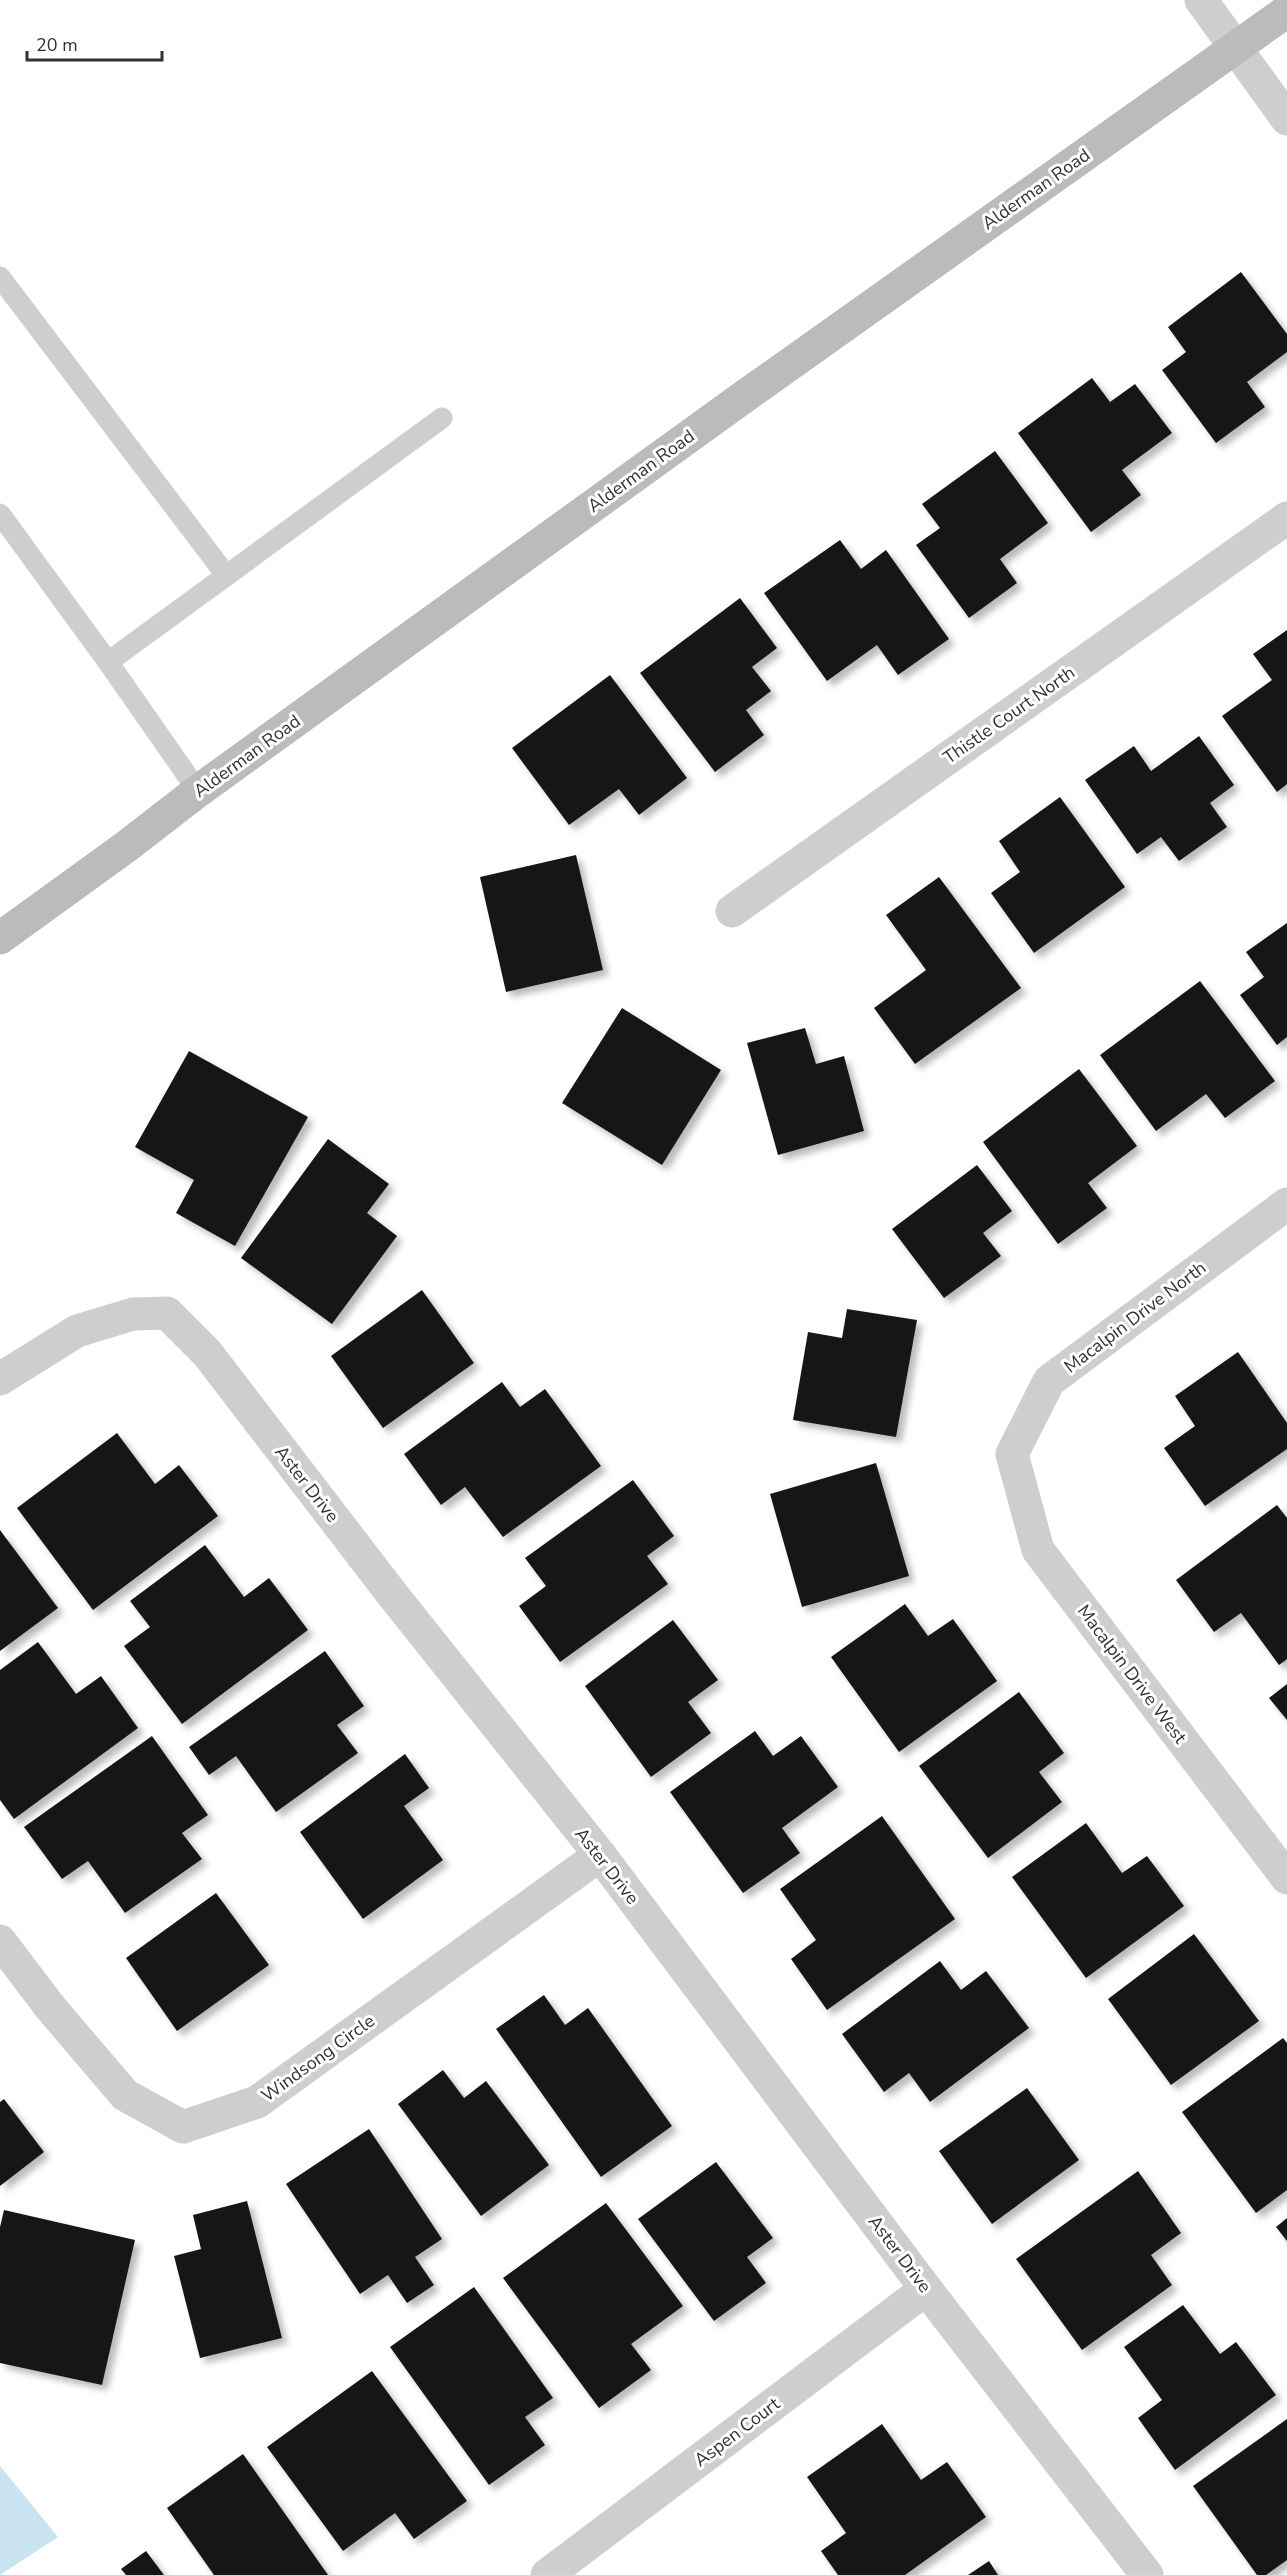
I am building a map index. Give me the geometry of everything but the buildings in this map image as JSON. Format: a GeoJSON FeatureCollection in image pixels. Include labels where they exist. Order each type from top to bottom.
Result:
{"type":"FeatureCollection","features":[{"type":"Feature","properties":{"kind":"street"},"geometry":{"type":"LineString","coordinates":[[1201,0],[1287,119]]}},
{"type":"Feature","properties":{"kind":"street","name":"Alderman Road"},"geometry":{"type":"LineString","coordinates":[[0,938],[127,846],[198,791],[745,396],[1287,11]]}},
{"type":"Feature","properties":{"kind":"street","name":"Thistle Court North"},"geometry":{"type":"LineString","coordinates":[[732,911],[1287,518]]}},
{"type":"Feature","properties":{"kind":"street","name":"Macalpin Drive North"},"geometry":{"type":"LineString","coordinates":[[1012,1454],[1049,1381],[1287,1204]]}},
{"type":"Feature","properties":{"kind":"street","name":"Aster Drive"},"geometry":{"type":"LineString","coordinates":[[0,1379],[77,1331],[133,1314],[167,1312],[207,1353],[392,1594],[600,1855],[926,2289],[1147,2575]]}},
{"type":"Feature","properties":{"kind":"street","name":"Macalpin Drive West"},"geometry":{"type":"LineString","coordinates":[[1012,1454],[1038,1550],[1287,1878]]}},
{"type":"Feature","properties":{"kind":"street","name":"Windsong Circle"},"geometry":{"type":"LineString","coordinates":[[0,1941],[50,2007],[125,2095],[183,2127],[257,2102],[600,1855]]}},
{"type":"Feature","properties":{"kind":"street","name":"Aspen Court"},"geometry":{"type":"LineString","coordinates":[[547,2575],[926,2289]]}},
{"type":"Feature","properties":{"kind":"lane"},"geometry":{"type":"LineString","coordinates":[[0,277],[226,575]]}},
{"type":"Feature","properties":{"kind":"lane"},"geometry":{"type":"LineString","coordinates":[[108,662],[442,418]]}},
{"type":"Feature","properties":{"kind":"lane"},"geometry":{"type":"LineString","coordinates":[[0,514],[198,791]]}},
{"type":"Feature","properties":{"kind":"water"},"geometry":{"type":"Polygon","coordinates":[[[0,2466],[58,2537],[0,2575],[0,2466]]]}}]}
